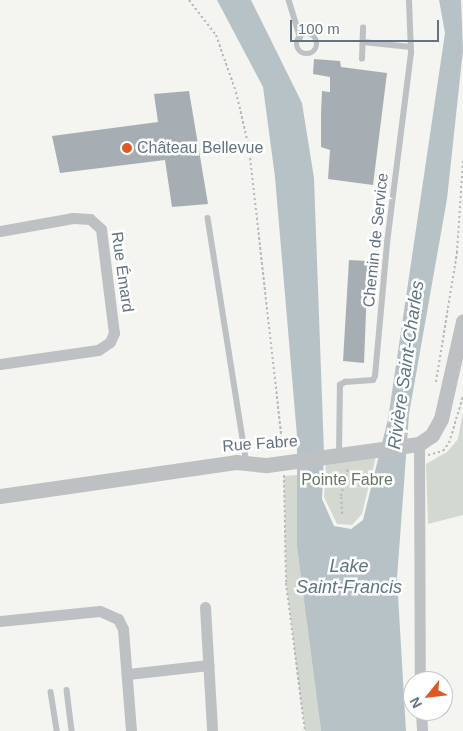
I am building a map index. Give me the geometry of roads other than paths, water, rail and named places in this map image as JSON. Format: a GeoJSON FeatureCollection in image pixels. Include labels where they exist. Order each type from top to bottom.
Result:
{"type":"FeatureCollection","features":[{"type":"Feature","properties":{"kind":"street","name":"Rue Émard"},"geometry":{"type":"LineString","coordinates":[[0,231],[73,218],[90,219],[101,229],[114,333],[110,342],[91,351],[0,364]]}},
{"type":"Feature","properties":{"kind":"street"},"geometry":{"type":"LineString","coordinates":[[420,671],[419,444],[432,434],[441,420],[463,321]]}},
{"type":"Feature","properties":{"kind":"street","name":"Rue Fabre"},"geometry":{"type":"LineString","coordinates":[[0,496],[247,463],[288,461],[419,444]]}},
{"type":"Feature","properties":{"kind":"street"},"geometry":{"type":"LineString","coordinates":[[205,607],[212,729]]}},
{"type":"Feature","properties":{"kind":"street"},"geometry":{"type":"LineString","coordinates":[[0,621],[100,611],[111,614],[123,629],[131,731]]}},
{"type":"Feature","properties":{"kind":"street"},"geometry":{"type":"LineString","coordinates":[[128,674],[208,665]]}},
{"type":"Feature","properties":{"kind":"lane"},"geometry":{"type":"LineString","coordinates":[[289,0],[300,37]]}},
{"type":"Feature","properties":{"kind":"lane","name":"Chemin de Service"},"geometry":{"type":"LineString","coordinates":[[339,454],[340,385],[345,382],[373,380],[376,376],[411,46],[409,0]]}},
{"type":"Feature","properties":{"kind":"lane"},"geometry":{"type":"LineString","coordinates":[[362,59],[363,28]]}},
{"type":"Feature","properties":{"kind":"lane"},"geometry":{"type":"LineString","coordinates":[[362,42],[411,46]]}},
{"type":"Feature","properties":{"kind":"lane"},"geometry":{"type":"LineString","coordinates":[[208,218],[247,463]]}},
{"type":"Feature","properties":{"kind":"lane"},"geometry":{"type":"LineString","coordinates":[[67,690],[72,731]]}},
{"type":"Feature","properties":{"kind":"lane"},"geometry":{"type":"LineString","coordinates":[[51,692],[57,731]]}},
{"type":"Feature","properties":{"kind":"water","name":"Lake Saint-Francis"},"geometry":{"type":"Polygon","coordinates":[[[217,0],[251,0],[302,103],[314,178],[324,453],[322,499],[334,526],[351,529],[363,520],[388,419],[445,33],[439,0],[461,0],[463,50],[447,199],[409,414],[397,578],[403,680],[403,721],[405,721],[406,731],[321,731],[297,547],[297,436],[275,177],[263,87],[217,0]]]}},
{"type":"Feature","properties":{"kind":"place","name":"Château Bellevue"},"geometry":{"type":"Point","coordinates":[127,148]}},
{"type":"Feature","properties":{"kind":"water label","name":"Rivière Saint-Charles"},"geometry":{"type":"Point","coordinates":[406,365]}},
{"type":"Feature","properties":{"kind":"park label","name":"Pointe Fabre"},"geometry":{"type":"Point","coordinates":[347,480]}}]}
